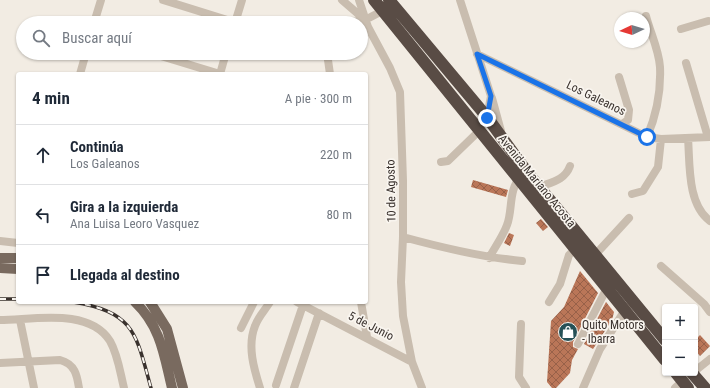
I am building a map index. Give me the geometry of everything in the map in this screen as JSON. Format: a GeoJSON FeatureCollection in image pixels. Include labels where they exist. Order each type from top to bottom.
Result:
{"type":"FeatureCollection","features":[{"type":"Feature","properties":{"kind":"highway","name":"Avenida Mariano Acosta"},"geometry":{"type":"LineString","coordinates":[[374,0],[478,130],[522,176],[575,249],[662,356]]}},
{"type":"Feature","properties":{"kind":"highway","name":"Avenida Mariano Acosta"},"geometry":{"type":"LineString","coordinates":[[391,2],[503,138],[522,176],[539,187],[662,336]]}},
{"type":"Feature","properties":{"kind":"highway"},"geometry":{"type":"LineString","coordinates":[[695,376],[705,388]]}},
{"type":"Feature","properties":{"kind":"main road"},"geometry":{"type":"LineString","coordinates":[[0,258],[16,258]]}},
{"type":"Feature","properties":{"kind":"main road"},"geometry":{"type":"LineString","coordinates":[[0,268],[16,269]]}},
{"type":"Feature","properties":{"kind":"main road"},"geometry":{"type":"LineString","coordinates":[[137,304],[148,314],[156,328],[163,348],[172,388]]}},
{"type":"Feature","properties":{"kind":"main road"},"geometry":{"type":"LineString","coordinates":[[151,304],[167,329],[183,388]]}},
{"type":"Feature","properties":{"kind":"street"},"geometry":{"type":"LineString","coordinates":[[96,16],[101,0]]}},
{"type":"Feature","properties":{"kind":"street"},"geometry":{"type":"LineString","coordinates":[[163,0],[214,16]]}},
{"type":"Feature","properties":{"kind":"street"},"geometry":{"type":"LineString","coordinates":[[238,16],[242,0]]}},
{"type":"Feature","properties":{"kind":"street"},"geometry":{"type":"LineString","coordinates":[[342,0],[360,16]]}},
{"type":"Feature","properties":{"kind":"street","name":"10 de Agosto"},"geometry":{"type":"LineString","coordinates":[[359,0],[364,16]]}},
{"type":"Feature","properties":{"kind":"street"},"geometry":{"type":"LineString","coordinates":[[460,0],[503,138]]}},
{"type":"Feature","properties":{"kind":"street"},"geometry":{"type":"LineString","coordinates":[[368,19],[383,12],[391,2]]}},
{"type":"Feature","properties":{"kind":"street"},"geometry":{"type":"LineString","coordinates":[[681,29],[709,23]]}},
{"type":"Feature","properties":{"kind":"street","name":"10 de Agosto"},"geometry":{"type":"LineString","coordinates":[[368,26],[400,92],[403,237],[401,282],[402,316],[412,362],[422,388]]}},
{"type":"Feature","properties":{"kind":"street"},"geometry":{"type":"LineString","coordinates":[[647,137],[652,127],[659,90],[660,66],[650,30]]}},
{"type":"Feature","properties":{"kind":"street","name":"Los Galeanos"},"geometry":{"type":"LineString","coordinates":[[477,54],[647,137],[661,139],[709,137]]}},
{"type":"Feature","properties":{"kind":"street"},"geometry":{"type":"LineString","coordinates":[[81,72],[84,60]]}},
{"type":"Feature","properties":{"kind":"street"},"geometry":{"type":"LineString","coordinates":[[173,60],[213,72]]}},
{"type":"Feature","properties":{"kind":"street"},"geometry":{"type":"LineString","coordinates":[[221,72],[224,60]]}},
{"type":"Feature","properties":{"kind":"street"},"geometry":{"type":"LineString","coordinates":[[328,60],[330,72]]}},
{"type":"Feature","properties":{"kind":"street"},"geometry":{"type":"LineString","coordinates":[[686,63],[709,137]]}},
{"type":"Feature","properties":{"kind":"street"},"geometry":{"type":"LineString","coordinates":[[619,77],[629,110],[628,120],[622,124]]}},
{"type":"Feature","properties":{"kind":"street"},"geometry":{"type":"LineString","coordinates":[[441,162],[448,161],[478,130],[487,118],[491,96]]}},
{"type":"Feature","properties":{"kind":"street"},"geometry":{"type":"LineString","coordinates":[[688,138],[693,194],[701,213],[710,222]]}},
{"type":"Feature","properties":{"kind":"street"},"geometry":{"type":"LineString","coordinates":[[632,194],[642,191],[658,167],[661,139]]}},
{"type":"Feature","properties":{"kind":"street"},"geometry":{"type":"LineString","coordinates":[[539,187],[563,178],[568,173],[570,166]]}},
{"type":"Feature","properties":{"kind":"street"},"geometry":{"type":"LineString","coordinates":[[489,258],[507,226],[511,210],[512,196],[522,176]]}},
{"type":"Feature","properties":{"kind":"street"},"geometry":{"type":"LineString","coordinates":[[595,255],[629,218]]}},
{"type":"Feature","properties":{"kind":"street"},"geometry":{"type":"LineString","coordinates":[[403,237],[489,258],[522,261]]}},
{"type":"Feature","properties":{"kind":"street"},"geometry":{"type":"LineString","coordinates":[[0,241],[16,243]]}},
{"type":"Feature","properties":{"kind":"street"},"geometry":{"type":"LineString","coordinates":[[549,302],[560,284],[569,255],[575,249]]}},
{"type":"Feature","properties":{"kind":"street"},"geometry":{"type":"LineString","coordinates":[[661,266],[704,304],[710,312]]}},
{"type":"Feature","properties":{"kind":"street"},"geometry":{"type":"LineString","coordinates":[[578,344],[607,288]]}},
{"type":"Feature","properties":{"kind":"street"},"geometry":{"type":"LineString","coordinates":[[583,388],[600,349],[632,300]]}},
{"type":"Feature","properties":{"kind":"street"},"geometry":{"type":"LineString","coordinates":[[241,328],[253,304]]}},
{"type":"Feature","properties":{"kind":"street"},"geometry":{"type":"LineString","coordinates":[[260,388],[252,349],[253,336],[255,326],[269,304]]}},
{"type":"Feature","properties":{"kind":"street"},"geometry":{"type":"LineString","coordinates":[[276,385],[300,304]]}},
{"type":"Feature","properties":{"kind":"street","name":"5 de Junio"},"geometry":{"type":"LineString","coordinates":[[300,304],[367,337],[412,362]]}},
{"type":"Feature","properties":{"kind":"street"},"geometry":{"type":"LineString","coordinates":[[361,304],[367,337]]}},
{"type":"Feature","properties":{"kind":"street"},"geometry":{"type":"LineString","coordinates":[[294,388],[320,313]]}},
{"type":"Feature","properties":{"kind":"street"},"geometry":{"type":"LineString","coordinates":[[0,320],[20,320],[50,316],[70,318],[85,323],[101,332],[109,340],[116,353],[124,388]]}},
{"type":"Feature","properties":{"kind":"street"},"geometry":{"type":"LineString","coordinates":[[20,320],[34,388]]}},
{"type":"Feature","properties":{"kind":"street"},"geometry":{"type":"LineString","coordinates":[[521,324],[519,376],[526,388]]}},
{"type":"Feature","properties":{"kind":"street"},"geometry":{"type":"LineString","coordinates":[[698,369],[710,359]]}},
{"type":"Feature","properties":{"kind":"street"},"geometry":{"type":"LineString","coordinates":[[0,363],[66,361],[76,371],[79,388]]}},
{"type":"Feature","properties":{"kind":"building"},"geometry":{"type":"Polygon","coordinates":[[[473,180],[508,190],[506,197],[471,187],[473,180]]]}},
{"type":"Feature","properties":{"kind":"building"},"geometry":{"type":"Polygon","coordinates":[[[541,219],[548,227],[543,231],[536,223],[541,219]]]}},
{"type":"Feature","properties":{"kind":"building"},"geometry":{"type":"Polygon","coordinates":[[[509,233],[514,235],[510,246],[504,243],[509,233]]]}},
{"type":"Feature","properties":{"kind":"building","name":"Quito Motors - Ibarra"},"geometry":{"type":"Polygon","coordinates":[[[580,271],[598,293],[573,342],[573,347],[578,349],[572,360],[570,373],[556,388],[552,388],[547,382],[551,321],[564,307],[580,271]]]}},
{"type":"Feature","properties":{"kind":"building"},"geometry":{"type":"Polygon","coordinates":[[[606,302],[614,312],[612,320],[593,349],[584,344],[606,302]]]}},
{"type":"Feature","properties":{"kind":"building"},"geometry":{"type":"Polygon","coordinates":[[[700,335],[710,346],[700,356],[698,354],[698,337],[700,335]]]}},
{"type":"Feature","properties":{"kind":"railway"},"geometry":{"type":"LineString","coordinates":[[0,299],[16,299]]}},
{"type":"Feature","properties":{"kind":"railway"},"geometry":{"type":"LineString","coordinates":[[84,304],[94,306],[109,312],[121,319],[130,328],[141,353],[151,388]]}},
{"type":"Feature","properties":{"kind":"place","name":"Quito Motors - Ibarra"},"geometry":{"type":"Point","coordinates":[568,332]}},
{"type":"Feature","properties":{"kind":"route"},"geometry":{"type":"LineString","coordinates":[[487,118],[491,96],[477,54],[647,137]]}}]}
